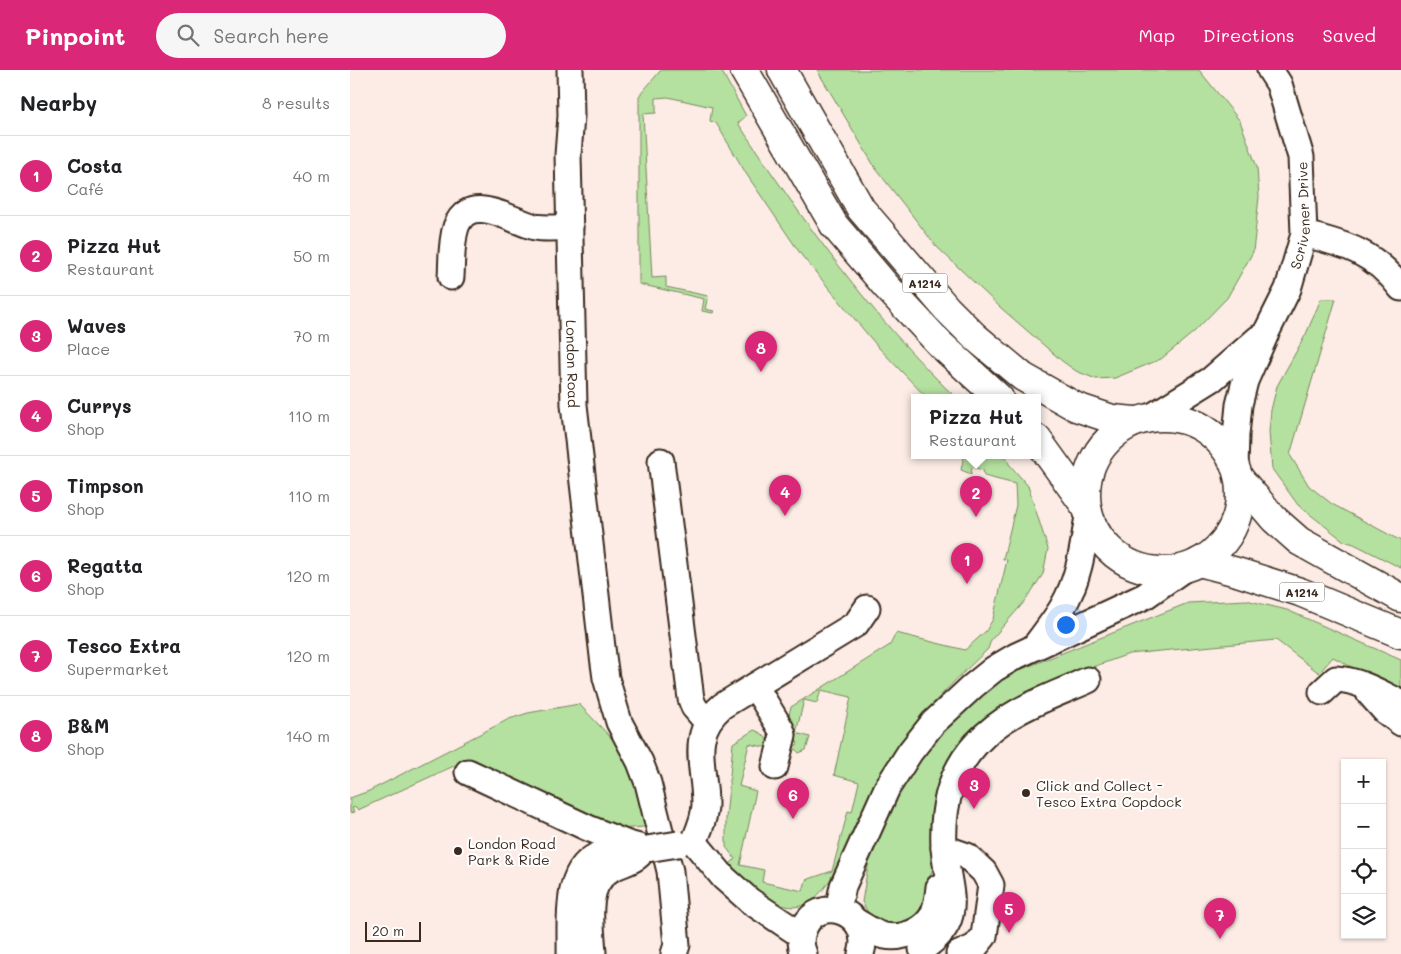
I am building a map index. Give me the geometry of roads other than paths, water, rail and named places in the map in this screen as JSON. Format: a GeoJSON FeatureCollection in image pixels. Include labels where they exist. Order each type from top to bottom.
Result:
{"type":"FeatureCollection","features":[{"type":"Feature","properties":{"kind":"main road","name":"A1214"},"geometry":{"type":"LineString","coordinates":[[744,70],[834,225],[886,286],[934,336],[995,394]]}},
{"type":"Feature","properties":{"kind":"main road","name":"A1214"},"geometry":{"type":"LineString","coordinates":[[782,70],[861,209],[947,309],[974,336],[1023,376],[1076,407],[1112,419],[1143,419]]}},
{"type":"Feature","properties":{"kind":"main road"},"geometry":{"type":"LineString","coordinates":[[1041,445],[1087,512],[1096,534],[1108,548],[1122,559],[1139,567],[1156,571],[1192,565],[1214,551],[1228,535],[1237,514],[1240,494],[1237,473],[1229,454],[1219,440],[1196,423],[1176,417],[1143,419],[1117,431],[1102,446],[1091,465],[1085,488],[1087,512]]}},
{"type":"Feature","properties":{"kind":"main road"},"geometry":{"type":"LineString","coordinates":[[1237,473],[1274,519],[1298,541],[1401,598]]}},
{"type":"Feature","properties":{"kind":"main road","name":"A1214"},"geometry":{"type":"LineString","coordinates":[[1192,565],[1237,572],[1300,592],[1401,634]]}},
{"type":"Feature","properties":{"kind":"street","name":"London Road"},"geometry":{"type":"LineString","coordinates":[[570,70],[571,116],[568,154],[574,405],[603,656],[606,678],[619,722],[640,762],[648,783],[670,871],[677,945],[674,954]]}},
{"type":"Feature","properties":{"kind":"street","name":"Scrivener Drive"},"geometry":{"type":"LineString","coordinates":[[1237,473],[1239,405],[1245,381],[1266,331],[1288,289],[1304,234],[1301,157],[1279,84],[1270,70]]}},
{"type":"Feature","properties":{"kind":"street"},"geometry":{"type":"LineString","coordinates":[[451,277],[455,231],[460,218],[468,212],[478,210],[498,213],[542,228],[570,227]]}},
{"type":"Feature","properties":{"kind":"street"},"geometry":{"type":"LineString","coordinates":[[1304,234],[1335,241],[1364,253],[1386,270],[1401,288]]}},
{"type":"Feature","properties":{"kind":"street","name":"Scrivener Drive"},"geometry":{"type":"LineString","coordinates":[[1143,419],[1212,379],[1266,331]]}},
{"type":"Feature","properties":{"kind":"street"},"geometry":{"type":"LineString","coordinates":[[661,461],[691,699],[694,706],[707,722]]}},
{"type":"Feature","properties":{"kind":"street"},"geometry":{"type":"LineString","coordinates":[[1035,646],[1062,608],[1073,583],[1082,556],[1087,512]]}},
{"type":"Feature","properties":{"kind":"street"},"geometry":{"type":"LineString","coordinates":[[861,954],[863,932],[847,916],[843,886],[887,788],[910,752],[933,723],[994,669],[1035,646],[1145,596],[1192,565]]}},
{"type":"Feature","properties":{"kind":"street"},"geometry":{"type":"LineString","coordinates":[[687,843],[705,806],[701,754],[702,738],[707,722],[722,706],[856,624],[867,608]]}},
{"type":"Feature","properties":{"kind":"street"},"geometry":{"type":"LineString","coordinates":[[1322,692],[1336,679],[1352,681],[1401,703]]}},
{"type":"Feature","properties":{"kind":"street"},"geometry":{"type":"LineString","coordinates":[[803,944],[804,927],[809,920],[817,914],[828,910],[847,916],[879,934],[904,936],[919,930],[930,918],[937,903],[944,848],[946,798],[960,766],[975,745],[997,724],[1013,714],[1088,680]]}},
{"type":"Feature","properties":{"kind":"street"},"geometry":{"type":"LineString","coordinates":[[1363,685],[1385,711],[1401,723]]}},
{"type":"Feature","properties":{"kind":"street"},"geometry":{"type":"LineString","coordinates":[[755,686],[781,729],[782,735],[775,767]]}},
{"type":"Feature","properties":{"kind":"street"},"geometry":{"type":"LineString","coordinates":[[468,772],[612,838],[647,849]]}},
{"type":"Feature","properties":{"kind":"street"},"geometry":{"type":"LineString","coordinates":[[570,954],[573,890],[575,878],[581,870],[602,854],[687,843]]}},
{"type":"Feature","properties":{"kind":"street"},"geometry":{"type":"LineString","coordinates":[[687,843],[750,902],[803,944]]}},
{"type":"Feature","properties":{"kind":"street"},"geometry":{"type":"LineString","coordinates":[[922,949],[933,942],[943,931],[949,917],[952,901],[944,848]]}},
{"type":"Feature","properties":{"kind":"street"},"geometry":{"type":"LineString","coordinates":[[896,954],[922,949],[958,954],[975,947],[984,936],[991,885],[984,872],[968,856],[944,848]]}},
{"type":"Feature","properties":{"kind":"street"},"geometry":{"type":"LineString","coordinates":[[593,954],[591,916],[594,887],[608,871],[635,859],[647,849]]}},
{"type":"Feature","properties":{"kind":"place","name":"B&M"},"geometry":{"type":"Point","coordinates":[761,372]}},
{"type":"Feature","properties":{"kind":"place","name":"Currys"},"geometry":{"type":"Point","coordinates":[785,516]}},
{"type":"Feature","properties":{"kind":"place","name":"Pizza Hut"},"geometry":{"type":"Point","coordinates":[976,517]}},
{"type":"Feature","properties":{"kind":"place","name":"Costa"},"geometry":{"type":"Point","coordinates":[967,584]}},
{"type":"Feature","properties":{"kind":"place","name":"Click and Collect - Tesco Extra Copdock"},"geometry":{"type":"Point","coordinates":[1026,793]}},
{"type":"Feature","properties":{"kind":"place","name":"Waves"},"geometry":{"type":"Point","coordinates":[974,809]}},
{"type":"Feature","properties":{"kind":"place","name":"Regatta"},"geometry":{"type":"Point","coordinates":[793,819]}},
{"type":"Feature","properties":{"kind":"place","name":"London Road Park & Ride"},"geometry":{"type":"Point","coordinates":[458,851]}},
{"type":"Feature","properties":{"kind":"place","name":"Timpson"},"geometry":{"type":"Point","coordinates":[1009,933]}},
{"type":"Feature","properties":{"kind":"place","name":"Tesco Extra"},"geometry":{"type":"Point","coordinates":[1220,939]}}]}
